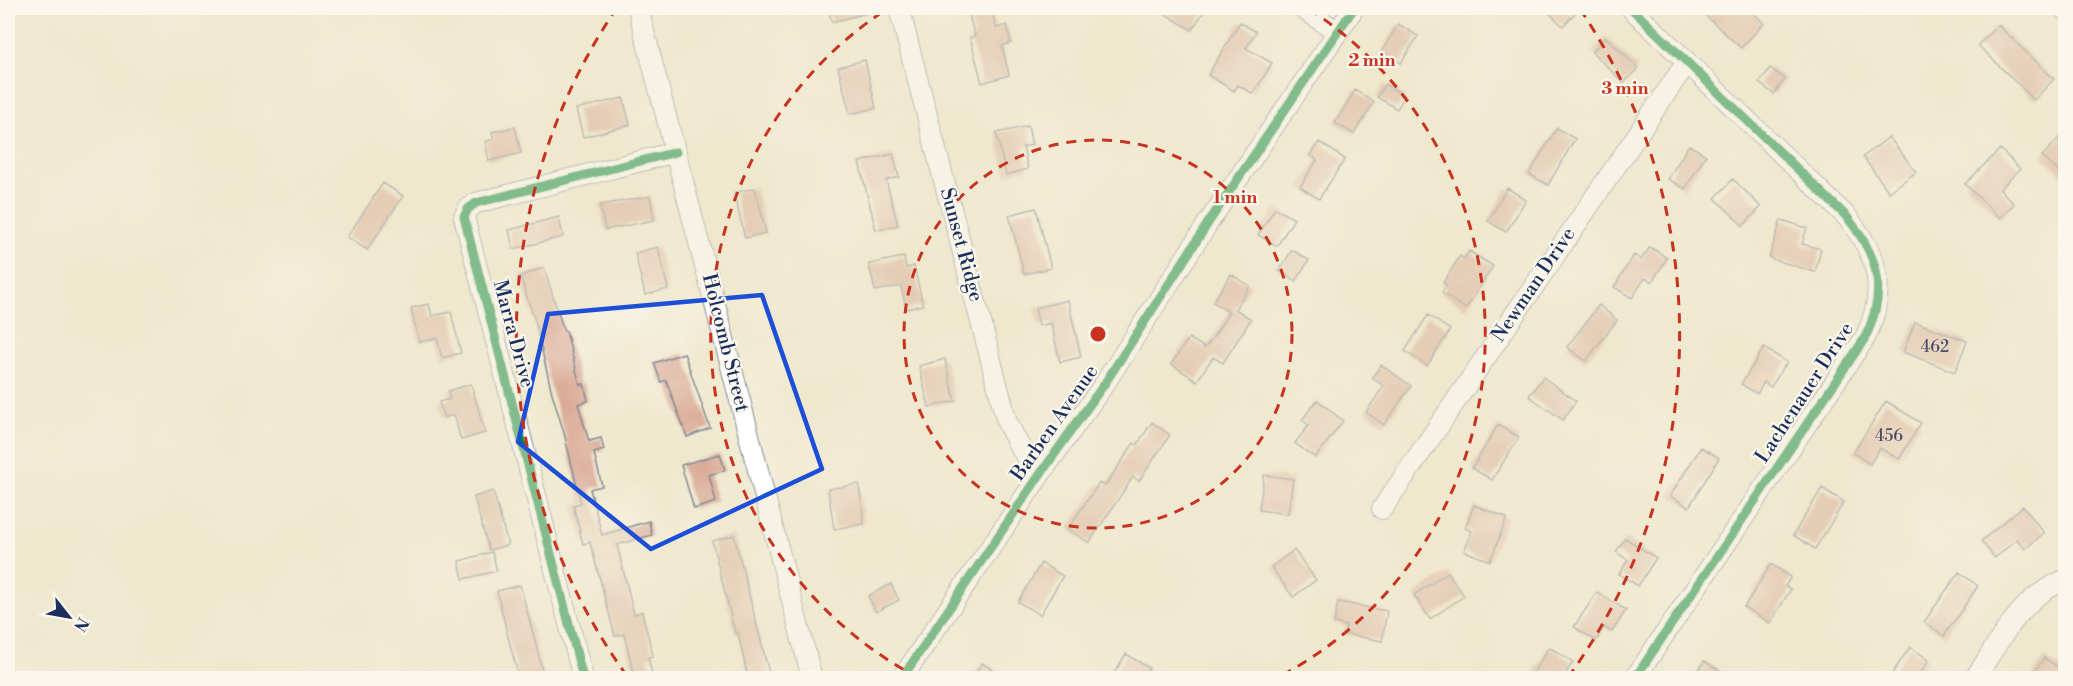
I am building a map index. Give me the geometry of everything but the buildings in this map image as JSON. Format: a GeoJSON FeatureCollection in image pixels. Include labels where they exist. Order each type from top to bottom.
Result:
{"type":"FeatureCollection","features":[{"type":"Feature","properties":{"kind":"street","name":"Holcomb Street"},"geometry":{"type":"LineString","coordinates":[[638,8],[812,678]]}},
{"type":"Feature","properties":{"kind":"street","name":"Sunset Ridge"},"geometry":{"type":"LineString","coordinates":[[899,8],[1007,422],[1039,476]]}},
{"type":"Feature","properties":{"kind":"street"},"geometry":{"type":"LineString","coordinates":[[1302,8],[1338,32]]}},
{"type":"Feature","properties":{"kind":"street","name":"Barben Avenue"},"geometry":{"type":"LineString","coordinates":[[902,678],[1105,382],[1210,220],[1354,8]]}},
{"type":"Feature","properties":{"kind":"street","name":"Lachenauer Drive"},"geometry":{"type":"LineString","coordinates":[[1631,8],[1854,225],[1869,249],[1878,280],[1878,299],[1865,338],[1635,678]]}},
{"type":"Feature","properties":{"kind":"street","name":"Newman Drive"},"geometry":{"type":"LineString","coordinates":[[1382,509],[1687,62]]}},
{"type":"Feature","properties":{"kind":"street","name":"Marra Drive"},"geometry":{"type":"LineString","coordinates":[[583,678],[464,217],[468,209],[476,203],[675,152]]}},
{"type":"Feature","properties":{"kind":"street"},"geometry":{"type":"LineString","coordinates":[[1975,678],[2015,619],[2030,602],[2045,590],[2066,579]]}},
{"type":"Feature","properties":{"kind":"highlighted area"},"geometry":{"type":"Polygon","coordinates":[[[762,295],[822,469],[651,549],[518,442],[548,314],[762,295]]]}},
{"type":"Feature","properties":{"kind":"cycle path"},"geometry":{"type":"LineString","coordinates":[[902,678],[1105,383],[1210,220],[1354,8]]}},
{"type":"Feature","properties":{"kind":"cycle path"},"geometry":{"type":"LineString","coordinates":[[1631,8],[1847,217],[1867,246],[1877,274],[1878,289],[1872,321],[1865,338],[1635,678]]}},
{"type":"Feature","properties":{"kind":"cycle path"},"geometry":{"type":"LineString","coordinates":[[583,678],[464,217],[468,209],[476,203],[676,152]]}}]}
